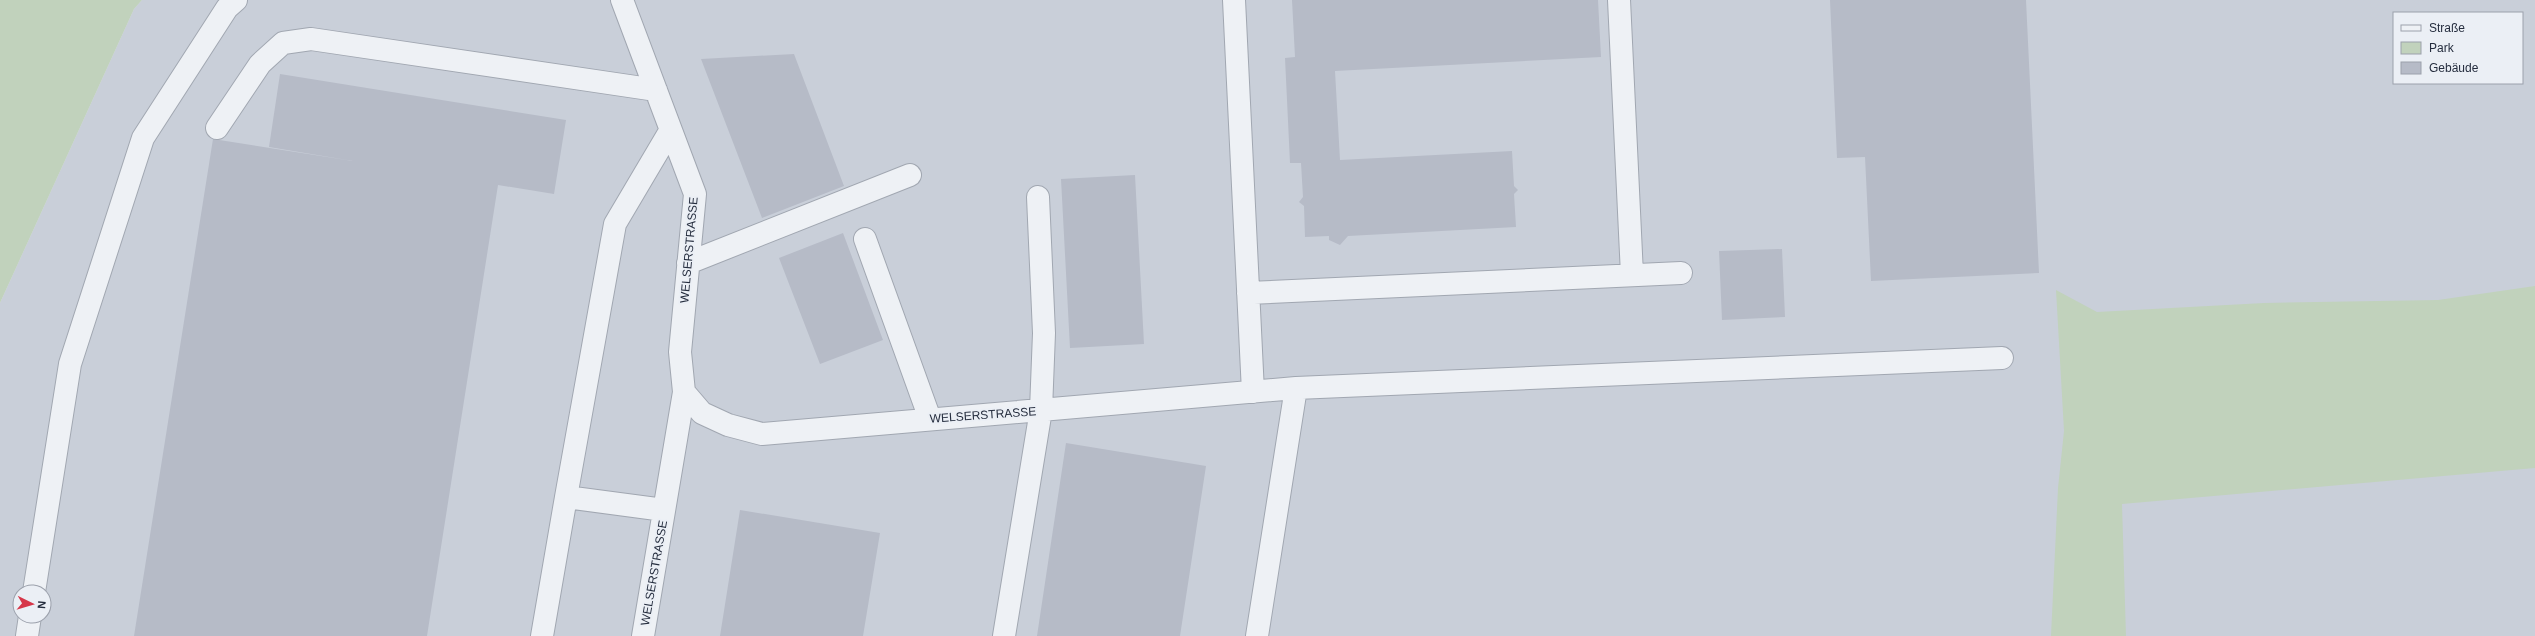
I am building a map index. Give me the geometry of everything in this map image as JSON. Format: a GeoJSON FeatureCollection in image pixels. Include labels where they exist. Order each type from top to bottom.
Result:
{"type":"FeatureCollection","features":[{"type":"Feature","properties":{"kind":"street"},"geometry":{"type":"LineString","coordinates":[[35,584],[70,364],[143,138],[227,8],[236,0]]}},
{"type":"Feature","properties":{"kind":"street","name":"WELSERSTRASSE"},"geometry":{"type":"LineString","coordinates":[[622,0],[670,131],[695,194],[680,352],[684,392],[643,636]]}},
{"type":"Feature","properties":{"kind":"street"},"geometry":{"type":"LineString","coordinates":[[1234,0],[1253,392]]}},
{"type":"Feature","properties":{"kind":"street"},"geometry":{"type":"LineString","coordinates":[[1620,0],[1632,275]]}},
{"type":"Feature","properties":{"kind":"street"},"geometry":{"type":"LineString","coordinates":[[217,128],[260,64],[283,43],[311,39],[656,90]]}},
{"type":"Feature","properties":{"kind":"street"},"geometry":{"type":"LineString","coordinates":[[542,636],[615,224],[670,131]]}},
{"type":"Feature","properties":{"kind":"street"},"geometry":{"type":"LineString","coordinates":[[688,263],[910,175]]}},
{"type":"Feature","properties":{"kind":"street"},"geometry":{"type":"LineString","coordinates":[[1004,636],[1041,410],[1044,333],[1038,197]]}},
{"type":"Feature","properties":{"kind":"street"},"geometry":{"type":"LineString","coordinates":[[865,240],[930,419]]}},
{"type":"Feature","properties":{"kind":"street"},"geometry":{"type":"LineString","coordinates":[[1248,293],[1681,273]]}},
{"type":"Feature","properties":{"kind":"street","name":"WELSERSTRASSE"},"geometry":{"type":"LineString","coordinates":[[684,392],[702,413],[728,425],[762,434],[1296,388],[2002,358]]}},
{"type":"Feature","properties":{"kind":"street"},"geometry":{"type":"LineString","coordinates":[[1257,636],[1296,388]]}},
{"type":"Feature","properties":{"kind":"street"},"geometry":{"type":"LineString","coordinates":[[566,497],[664,510]]}},
{"type":"Feature","properties":{"kind":"street"},"geometry":{"type":"LineString","coordinates":[[27,636],[29,624]]}},
{"type":"Feature","properties":{"kind":"shaded area"},"geometry":{"type":"Polygon","coordinates":[[[142,0],[2535,0],[2535,636],[0,636],[0,303],[134,9],[142,0]]]}},
{"type":"Feature","properties":{"kind":"green space"},"geometry":{"type":"Polygon","coordinates":[[[0,0],[142,0],[134,9],[0,303],[0,0]]]}},
{"type":"Feature","properties":{"kind":"green space"},"geometry":{"type":"Polygon","coordinates":[[[2535,286],[2535,468],[2122,504],[2126,636],[2051,636],[2058,488],[2064,431],[2056,290],[2097,312],[2264,303],[2438,300],[2535,286]]]}},
{"type":"Feature","properties":{"kind":"building"},"geometry":{"type":"Polygon","coordinates":[[[1292,0],[1598,0],[1601,57],[1335,71],[1340,160],[1512,151],[1514,186],[1518,190],[1514,194],[1516,227],[1348,236],[1340,245],[1329,240],[1329,236],[1305,237],[1304,206],[1299,202],[1303,197],[1301,163],[1290,163],[1285,58],[1295,57],[1292,0]]]}},
{"type":"Feature","properties":{"kind":"building"},"geometry":{"type":"Polygon","coordinates":[[[1830,0],[2026,0],[2039,273],[1871,281],[1865,157],[1837,158],[1830,0]]]}},
{"type":"Feature","properties":{"kind":"building"},"geometry":{"type":"Polygon","coordinates":[[[794,54],[844,186],[762,218],[701,59],[794,54]]]}},
{"type":"Feature","properties":{"kind":"building"},"geometry":{"type":"Polygon","coordinates":[[[280,74],[566,120],[554,194],[498,185],[427,636],[134,636],[213,139],[353,161],[269,147],[280,74]]]}},
{"type":"Feature","properties":{"kind":"building"},"geometry":{"type":"Polygon","coordinates":[[[1135,175],[1144,344],[1070,348],[1061,179],[1135,175]]]}},
{"type":"Feature","properties":{"kind":"building"},"geometry":{"type":"Polygon","coordinates":[[[843,233],[883,340],[820,364],[779,258],[843,233]]]}},
{"type":"Feature","properties":{"kind":"building"},"geometry":{"type":"Polygon","coordinates":[[[1782,249],[1785,317],[1722,320],[1719,251],[1782,249]]]}},
{"type":"Feature","properties":{"kind":"building"},"geometry":{"type":"Polygon","coordinates":[[[1066,443],[1206,466],[1180,636],[1037,636],[1066,443]]]}},
{"type":"Feature","properties":{"kind":"building"},"geometry":{"type":"Polygon","coordinates":[[[740,510],[880,533],[863,636],[720,636],[740,510]]]}}]}
